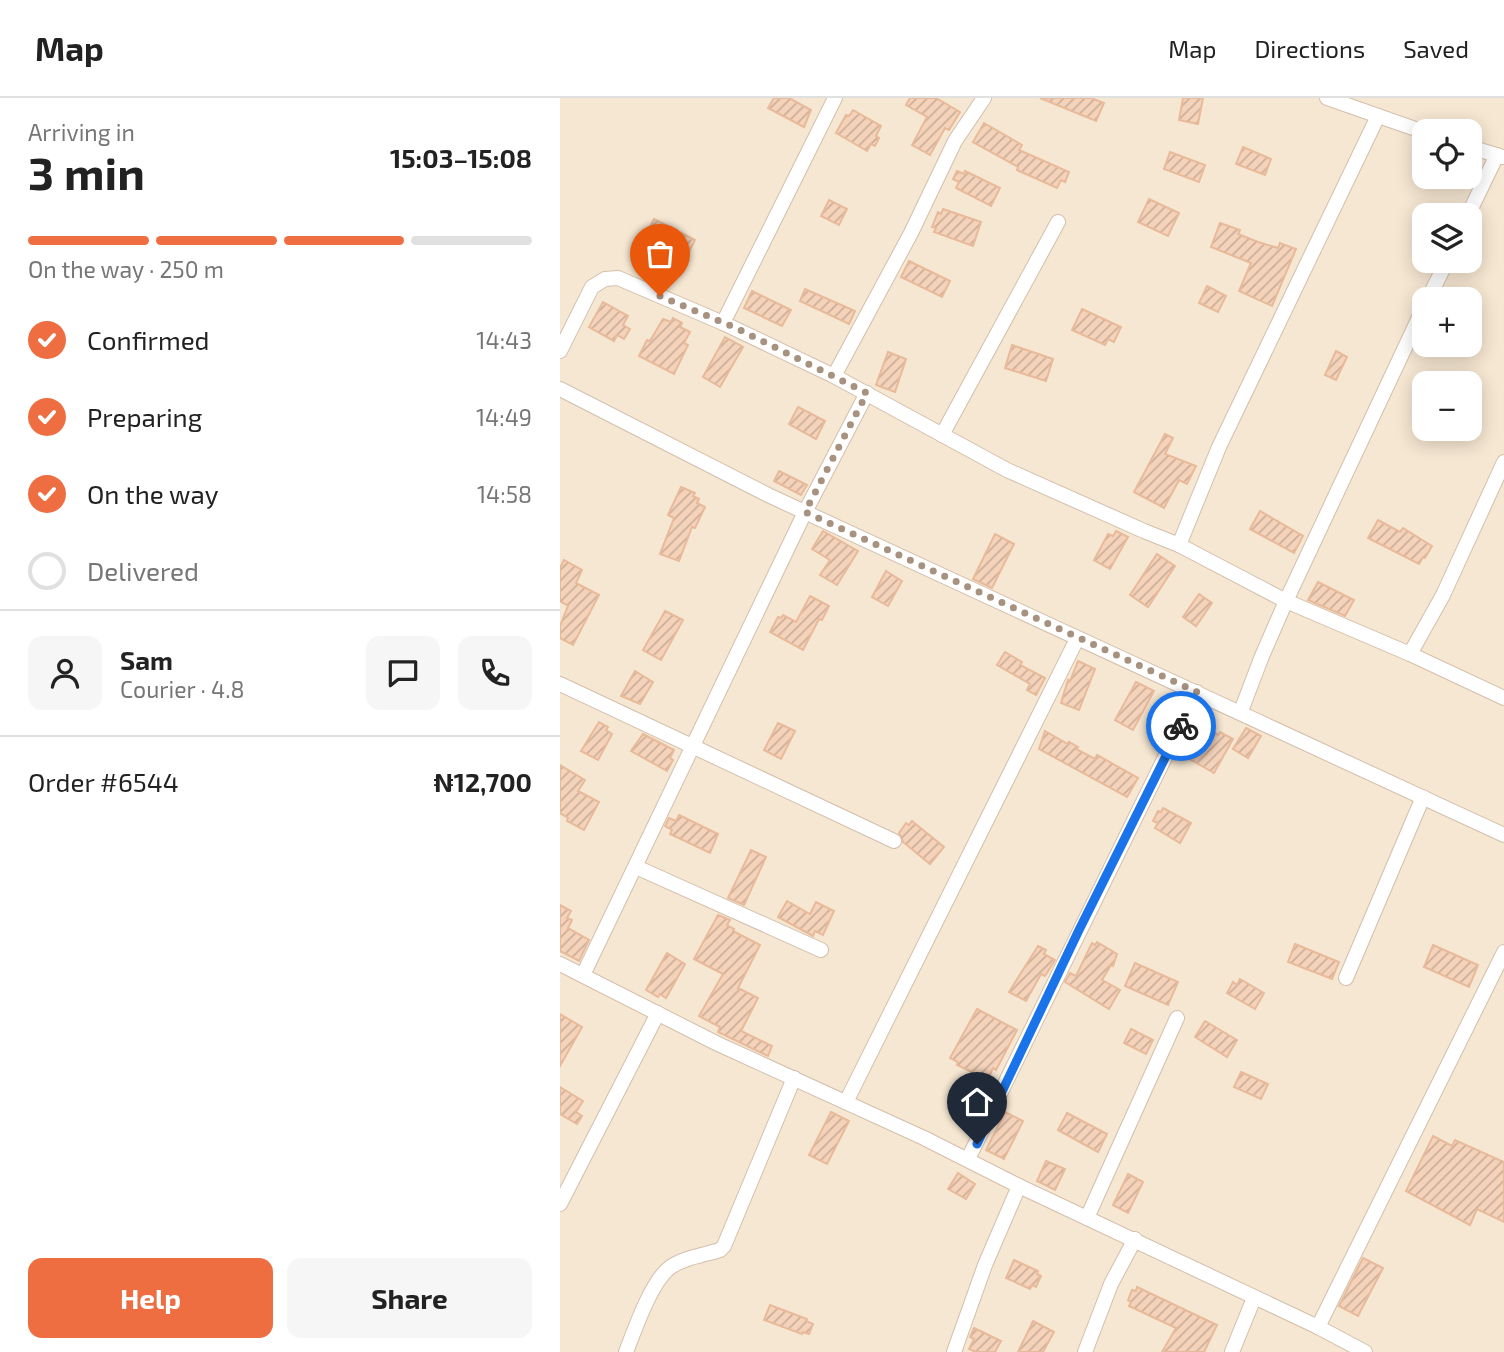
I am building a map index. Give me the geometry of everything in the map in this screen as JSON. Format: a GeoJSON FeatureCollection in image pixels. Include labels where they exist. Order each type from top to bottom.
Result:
{"type":"FeatureCollection","features":[{"type":"Feature","properties":{"kind":"street"},"geometry":{"type":"LineString","coordinates":[[723,323],[835,98]]}},
{"type":"Feature","properties":{"kind":"street"},"geometry":{"type":"LineString","coordinates":[[834,376],[911,233],[955,141],[984,98]]}},
{"type":"Feature","properties":{"kind":"street"},"geometry":{"type":"LineString","coordinates":[[1327,98],[1412,128]]}},
{"type":"Feature","properties":{"kind":"street"},"geometry":{"type":"LineString","coordinates":[[1179,545],[1219,447],[1378,116]]}},
{"type":"Feature","properties":{"kind":"street"},"geometry":{"type":"LineString","coordinates":[[1475,203],[1500,156],[1482,151]]}},
{"type":"Feature","properties":{"kind":"street"},"geometry":{"type":"LineString","coordinates":[[942,435],[1058,222]]}},
{"type":"Feature","properties":{"kind":"street"},"geometry":{"type":"LineString","coordinates":[[560,351],[592,287],[604,279],[618,278],[723,323],[834,376],[1007,470],[1179,545],[1286,601],[1504,698]]}},
{"type":"Feature","properties":{"kind":"street"},"geometry":{"type":"LineString","coordinates":[[1241,712],[1286,601],[1412,333]]}},
{"type":"Feature","properties":{"kind":"street"},"geometry":{"type":"LineString","coordinates":[[560,389],[805,512],[1504,835]]}},
{"type":"Feature","properties":{"kind":"street"},"geometry":{"type":"LineString","coordinates":[[583,975],[805,512],[867,393]]}},
{"type":"Feature","properties":{"kind":"street"},"geometry":{"type":"LineString","coordinates":[[1410,654],[1443,596],[1504,462]]}},
{"type":"Feature","properties":{"kind":"street"},"geometry":{"type":"LineString","coordinates":[[846,1102],[1077,639]]}},
{"type":"Feature","properties":{"kind":"street"},"geometry":{"type":"LineString","coordinates":[[560,684],[894,842]]}},
{"type":"Feature","properties":{"kind":"street"},"geometry":{"type":"LineString","coordinates":[[968,1160],[1197,692]]}},
{"type":"Feature","properties":{"kind":"street"},"geometry":{"type":"LineString","coordinates":[[1346,978],[1423,797]]}},
{"type":"Feature","properties":{"kind":"street"},"geometry":{"type":"LineString","coordinates":[[636,867],[821,950]]}},
{"type":"Feature","properties":{"kind":"street"},"geometry":{"type":"LineString","coordinates":[[1318,1327],[1504,952]]}},
{"type":"Feature","properties":{"kind":"street"},"geometry":{"type":"LineString","coordinates":[[560,964],[1318,1327],[1365,1352]]}},
{"type":"Feature","properties":{"kind":"street"},"geometry":{"type":"LineString","coordinates":[[560,1204],[658,1013]]}},
{"type":"Feature","properties":{"kind":"street"},"geometry":{"type":"LineString","coordinates":[[1087,1218],[1177,1018]]}},
{"type":"Feature","properties":{"kind":"street"},"geometry":{"type":"LineString","coordinates":[[626,1352],[643,1306],[667,1269],[679,1262],[720,1250],[724,1246],[794,1078]]}},
{"type":"Feature","properties":{"kind":"street"},"geometry":{"type":"LineString","coordinates":[[954,1352],[985,1265],[1019,1186]]}},
{"type":"Feature","properties":{"kind":"street"},"geometry":{"type":"LineString","coordinates":[[1085,1352],[1111,1284],[1135,1239]]}},
{"type":"Feature","properties":{"kind":"street"},"geometry":{"type":"LineString","coordinates":[[1232,1352],[1254,1298]]}},
{"type":"Feature","properties":{"kind":"shaded area"},"geometry":{"type":"Polygon","coordinates":[[[560,98],[1504,98],[1504,1352],[560,1352],[560,98]]]}},
{"type":"Feature","properties":{"kind":"building"},"geometry":{"type":"Polygon","coordinates":[[[774,98],[789,98],[811,110],[804,127],[768,108],[774,98]]]}},
{"type":"Feature","properties":{"kind":"building"},"geometry":{"type":"Polygon","coordinates":[[[910,98],[936,98],[960,112],[949,130],[945,128],[930,155],[912,145],[927,117],[906,105],[910,98]]]}},
{"type":"Feature","properties":{"kind":"building"},"geometry":{"type":"Polygon","coordinates":[[[1040,98],[1091,98],[1104,103],[1096,121],[1040,98]]]}},
{"type":"Feature","properties":{"kind":"building"},"geometry":{"type":"Polygon","coordinates":[[[1183,98],[1203,98],[1198,124],[1179,120],[1183,98]]]}},
{"type":"Feature","properties":{"kind":"building"},"geometry":{"type":"Polygon","coordinates":[[[853,110],[881,126],[875,146],[871,144],[867,151],[836,133],[846,115],[849,116],[853,110]]]}},
{"type":"Feature","properties":{"kind":"building"},"geometry":{"type":"Polygon","coordinates":[[[984,123],[1022,145],[1019,150],[1069,172],[1065,182],[1061,180],[1057,188],[1017,170],[1018,167],[973,142],[984,123]]]}},
{"type":"Feature","properties":{"kind":"building"},"geometry":{"type":"Polygon","coordinates":[[[1243,147],[1271,159],[1265,175],[1236,164],[1243,147]]]}},
{"type":"Feature","properties":{"kind":"building"},"geometry":{"type":"Polygon","coordinates":[[[1170,152],[1205,165],[1199,182],[1164,169],[1170,152]]]}},
{"type":"Feature","properties":{"kind":"building"},"geometry":{"type":"Polygon","coordinates":[[[957,171],[964,174],[965,171],[1000,188],[991,206],[956,188],[959,182],[953,179],[957,171]]]}},
{"type":"Feature","properties":{"kind":"building"},"geometry":{"type":"Polygon","coordinates":[[[1149,199],[1179,213],[1168,236],[1138,222],[1149,199]]]}},
{"type":"Feature","properties":{"kind":"building"},"geometry":{"type":"Polygon","coordinates":[[[829,200],[847,209],[839,225],[821,216],[829,200]]]}},
{"type":"Feature","properties":{"kind":"building"},"geometry":{"type":"Polygon","coordinates":[[[943,209],[981,222],[973,246],[934,232],[936,228],[932,227],[938,212],[941,214],[943,209]]]}},
{"type":"Feature","properties":{"kind":"building"},"geometry":{"type":"Polygon","coordinates":[[[654,219],[695,240],[685,259],[644,238],[654,219]]]}},
{"type":"Feature","properties":{"kind":"building"},"geometry":{"type":"Polygon","coordinates":[[[1220,223],[1240,230],[1238,234],[1258,242],[1278,248],[1280,243],[1296,249],[1272,306],[1239,291],[1251,263],[1211,247],[1220,223]]]}},
{"type":"Feature","properties":{"kind":"building"},"geometry":{"type":"Polygon","coordinates":[[[909,261],[950,281],[942,297],[901,277],[909,261]]]}},
{"type":"Feature","properties":{"kind":"building"},"geometry":{"type":"Polygon","coordinates":[[[1207,286],[1226,296],[1218,312],[1199,303],[1207,286]]]}},
{"type":"Feature","properties":{"kind":"building"},"geometry":{"type":"Polygon","coordinates":[[[805,289],[855,311],[849,324],[800,301],[805,289]]]}},
{"type":"Feature","properties":{"kind":"building"},"geometry":{"type":"Polygon","coordinates":[[[752,291],[791,310],[782,326],[744,308],[752,291]]]}},
{"type":"Feature","properties":{"kind":"building"},"geometry":{"type":"Polygon","coordinates":[[[603,302],[628,316],[623,325],[630,329],[624,339],[617,335],[614,341],[589,327],[603,302]]]}},
{"type":"Feature","properties":{"kind":"building"},"geometry":{"type":"Polygon","coordinates":[[[1082,309],[1121,327],[1114,342],[1108,339],[1105,345],[1072,330],[1082,309]]]}},
{"type":"Feature","properties":{"kind":"building"},"geometry":{"type":"Polygon","coordinates":[[[673,318],[682,323],[680,327],[690,332],[684,343],[688,345],[674,374],[639,356],[663,319],[671,322],[673,318]]]}},
{"type":"Feature","properties":{"kind":"building"},"geometry":{"type":"Polygon","coordinates":[[[725,337],[743,347],[720,387],[703,377],[725,337]]]}},
{"type":"Feature","properties":{"kind":"building"},"geometry":{"type":"Polygon","coordinates":[[[1012,345],[1053,359],[1046,381],[1005,368],[1012,345]]]}},
{"type":"Feature","properties":{"kind":"building"},"geometry":{"type":"Polygon","coordinates":[[[1336,351],[1347,357],[1336,380],[1325,375],[1336,351]]]}},
{"type":"Feature","properties":{"kind":"building"},"geometry":{"type":"Polygon","coordinates":[[[888,352],[906,359],[895,392],[876,385],[888,352]]]}},
{"type":"Feature","properties":{"kind":"building"},"geometry":{"type":"Polygon","coordinates":[[[798,407],[825,421],[816,439],[789,424],[798,407]]]}},
{"type":"Feature","properties":{"kind":"building"},"geometry":{"type":"Polygon","coordinates":[[[1165,434],[1173,438],[1165,454],[1196,466],[1187,484],[1179,480],[1164,508],[1134,492],[1165,434]]]}},
{"type":"Feature","properties":{"kind":"building"},"geometry":{"type":"Polygon","coordinates":[[[779,471],[807,485],[801,495],[774,481],[779,471]]]}},
{"type":"Feature","properties":{"kind":"building"},"geometry":{"type":"Polygon","coordinates":[[[681,487],[695,493],[693,496],[699,499],[697,503],[705,507],[695,528],[692,527],[679,561],[660,554],[674,518],[668,515],[681,487]]]}},
{"type":"Feature","properties":{"kind":"building"},"geometry":{"type":"Polygon","coordinates":[[[1260,511],[1303,536],[1294,553],[1250,529],[1260,511]]]}},
{"type":"Feature","properties":{"kind":"building"},"geometry":{"type":"Polygon","coordinates":[[[1378,520],[1400,532],[1403,528],[1432,546],[1425,558],[1423,557],[1419,564],[1368,538],[1378,520]]]}},
{"type":"Feature","properties":{"kind":"building"},"geometry":{"type":"Polygon","coordinates":[[[823,531],[858,551],[837,585],[820,575],[830,560],[812,549],[823,531]]]}},
{"type":"Feature","properties":{"kind":"building"},"geometry":{"type":"Polygon","coordinates":[[[1116,531],[1128,537],[1110,569],[1094,560],[1108,534],[1113,536],[1116,531]]]}},
{"type":"Feature","properties":{"kind":"building"},"geometry":{"type":"Polygon","coordinates":[[[995,534],[1014,544],[992,588],[973,579],[995,534]]]}},
{"type":"Feature","properties":{"kind":"building"},"geometry":{"type":"Polygon","coordinates":[[[1157,554],[1175,566],[1148,607],[1130,595],[1157,554]]]}},
{"type":"Feature","properties":{"kind":"building"},"geometry":{"type":"Polygon","coordinates":[[[564,560],[582,570],[576,583],[599,595],[573,645],[560,638],[560,626],[568,606],[560,601],[560,568],[564,560]]]}},
{"type":"Feature","properties":{"kind":"building"},"geometry":{"type":"Polygon","coordinates":[[[886,571],[902,581],[888,606],[872,597],[886,571]]]}},
{"type":"Feature","properties":{"kind":"building"},"geometry":{"type":"Polygon","coordinates":[[[1318,582],[1354,600],[1345,616],[1308,600],[1318,582]]]}},
{"type":"Feature","properties":{"kind":"building"},"geometry":{"type":"Polygon","coordinates":[[[1199,594],[1212,603],[1196,626],[1183,617],[1199,594]]]}},
{"type":"Feature","properties":{"kind":"building"},"geometry":{"type":"Polygon","coordinates":[[[810,596],[829,606],[803,650],[770,632],[778,617],[783,615],[796,622],[810,596]]]}},
{"type":"Feature","properties":{"kind":"building"},"geometry":{"type":"Polygon","coordinates":[[[665,611],[683,620],[661,660],[643,650],[665,611]]]}},
{"type":"Feature","properties":{"kind":"building"},"geometry":{"type":"Polygon","coordinates":[[[1005,652],[1022,662],[1020,665],[1045,678],[1036,695],[1027,690],[1030,684],[997,665],[1005,652]]]}},
{"type":"Feature","properties":{"kind":"building"},"geometry":{"type":"Polygon","coordinates":[[[1078,661],[1095,669],[1079,710],[1061,703],[1068,680],[1070,681],[1078,661]]]}},
{"type":"Feature","properties":{"kind":"building"},"geometry":{"type":"Polygon","coordinates":[[[635,671],[653,682],[640,704],[621,696],[635,671]]]}},
{"type":"Feature","properties":{"kind":"building"},"geometry":{"type":"Polygon","coordinates":[[[1136,682],[1154,691],[1133,730],[1115,720],[1136,682]]]}},
{"type":"Feature","properties":{"kind":"building"},"geometry":{"type":"Polygon","coordinates":[[[599,722],[608,727],[606,730],[612,734],[598,760],[581,751],[599,722]]]}},
{"type":"Feature","properties":{"kind":"building"},"geometry":{"type":"Polygon","coordinates":[[[778,723],[795,731],[781,759],[764,750],[778,723]]]}},
{"type":"Feature","properties":{"kind":"building"},"geometry":{"type":"Polygon","coordinates":[[[1246,728],[1261,736],[1248,758],[1233,749],[1246,728]]]}},
{"type":"Feature","properties":{"kind":"building"},"geometry":{"type":"Polygon","coordinates":[[[1193,729],[1211,739],[1215,733],[1218,735],[1220,732],[1233,739],[1214,773],[1179,753],[1193,729]]]}},
{"type":"Feature","properties":{"kind":"building"},"geometry":{"type":"Polygon","coordinates":[[[1045,731],[1078,747],[1076,749],[1095,759],[1097,755],[1138,778],[1127,797],[1039,749],[1045,731]]]}},
{"type":"Feature","properties":{"kind":"building"},"geometry":{"type":"Polygon","coordinates":[[[643,734],[674,750],[670,758],[673,760],[667,771],[631,751],[643,734]]]}},
{"type":"Feature","properties":{"kind":"building"},"geometry":{"type":"Polygon","coordinates":[[[560,765],[585,780],[578,791],[599,802],[584,830],[567,821],[568,818],[560,813],[560,765]]]}},
{"type":"Feature","properties":{"kind":"building"},"geometry":{"type":"Polygon","coordinates":[[[1163,808],[1191,823],[1180,843],[1155,828],[1158,823],[1153,821],[1158,811],[1161,812],[1163,808]]]}},
{"type":"Feature","properties":{"kind":"building"},"geometry":{"type":"Polygon","coordinates":[[[679,815],[718,834],[710,853],[670,834],[672,830],[665,826],[669,818],[676,821],[679,815]]]}},
{"type":"Feature","properties":{"kind":"building"},"geometry":{"type":"Polygon","coordinates":[[[912,821],[944,847],[930,864],[903,842],[899,833],[906,823],[909,825],[912,821]]]}},
{"type":"Feature","properties":{"kind":"building"},"geometry":{"type":"Polygon","coordinates":[[[751,850],[766,857],[744,905],[728,898],[751,850]]]}},
{"type":"Feature","properties":{"kind":"building"},"geometry":{"type":"Polygon","coordinates":[[[787,901],[810,914],[816,902],[834,911],[823,935],[815,931],[813,936],[778,917],[787,901]]]}},
{"type":"Feature","properties":{"kind":"building"},"geometry":{"type":"Polygon","coordinates":[[[560,905],[571,911],[567,918],[572,920],[568,928],[589,940],[579,961],[560,951],[560,905]]]}},
{"type":"Feature","properties":{"kind":"building"},"geometry":{"type":"Polygon","coordinates":[[[718,915],[730,920],[727,925],[734,929],[733,931],[760,945],[738,988],[758,998],[741,1031],[772,1046],[768,1056],[718,1032],[720,1027],[699,1016],[723,974],[694,959],[718,915]]]}},
{"type":"Feature","properties":{"kind":"building"},"geometry":{"type":"Polygon","coordinates":[[[1097,942],[1117,954],[1113,966],[1111,965],[1102,980],[1120,990],[1109,1009],[1065,982],[1070,973],[1076,976],[1092,943],[1095,945],[1097,942]]]}},
{"type":"Feature","properties":{"kind":"building"},"geometry":{"type":"Polygon","coordinates":[[[1295,944],[1339,962],[1332,979],[1288,962],[1295,944]]]}},
{"type":"Feature","properties":{"kind":"building"},"geometry":{"type":"Polygon","coordinates":[[[1433,945],[1478,965],[1469,987],[1424,967],[1433,945]]]}},
{"type":"Feature","properties":{"kind":"building"},"geometry":{"type":"Polygon","coordinates":[[[1038,946],[1046,950],[1044,954],[1055,960],[1045,976],[1041,974],[1026,1001],[1009,992],[1038,946]]]}},
{"type":"Feature","properties":{"kind":"building"},"geometry":{"type":"Polygon","coordinates":[[[667,953],[685,964],[666,998],[646,990],[667,953]]]}},
{"type":"Feature","properties":{"kind":"building"},"geometry":{"type":"Polygon","coordinates":[[[1135,963],[1178,982],[1168,1005],[1125,986],[1135,963]]]}},
{"type":"Feature","properties":{"kind":"building"},"geometry":{"type":"Polygon","coordinates":[[[1240,979],[1264,993],[1255,1009],[1227,993],[1233,982],[1237,985],[1240,979]]]}},
{"type":"Feature","properties":{"kind":"building"},"geometry":{"type":"Polygon","coordinates":[[[977,1009],[1017,1030],[996,1070],[993,1068],[980,1096],[963,1087],[972,1072],[957,1065],[958,1062],[950,1058],[977,1009]]]}},
{"type":"Feature","properties":{"kind":"building"},"geometry":{"type":"Polygon","coordinates":[[[560,1014],[582,1027],[560,1066],[560,1014]]]}},
{"type":"Feature","properties":{"kind":"building"},"geometry":{"type":"Polygon","coordinates":[[[1205,1021],[1237,1040],[1227,1057],[1195,1037],[1205,1021]]]}},
{"type":"Feature","properties":{"kind":"building"},"geometry":{"type":"Polygon","coordinates":[[[1131,1029],[1153,1040],[1146,1054],[1124,1043],[1131,1029]]]}},
{"type":"Feature","properties":{"kind":"building"},"geometry":{"type":"Polygon","coordinates":[[[1241,1072],[1268,1084],[1261,1099],[1234,1087],[1241,1072]]]}},
{"type":"Feature","properties":{"kind":"building"},"geometry":{"type":"Polygon","coordinates":[[[560,1087],[583,1101],[576,1112],[582,1116],[577,1124],[560,1114],[560,1087]]]}},
{"type":"Feature","properties":{"kind":"building"},"geometry":{"type":"Polygon","coordinates":[[[831,1112],[849,1121],[827,1164],[809,1155],[831,1112]]]}},
{"type":"Feature","properties":{"kind":"building"},"geometry":{"type":"Polygon","coordinates":[[[1005,1112],[1023,1121],[1004,1159],[986,1150],[1005,1112]]]}},
{"type":"Feature","properties":{"kind":"building"},"geometry":{"type":"Polygon","coordinates":[[[1067,1113],[1107,1134],[1098,1152],[1058,1130],[1067,1113]]]}},
{"type":"Feature","properties":{"kind":"building"},"geometry":{"type":"Polygon","coordinates":[[[1433,1136],[1452,1146],[1455,1140],[1504,1162],[1504,1222],[1477,1209],[1470,1225],[1406,1191],[1433,1136]]]}},
{"type":"Feature","properties":{"kind":"building"},"geometry":{"type":"Polygon","coordinates":[[[1046,1161],[1065,1169],[1055,1190],[1037,1181],[1046,1161]]]}},
{"type":"Feature","properties":{"kind":"building"},"geometry":{"type":"Polygon","coordinates":[[[958,1173],[975,1184],[966,1199],[948,1189],[958,1173]]]}},
{"type":"Feature","properties":{"kind":"building"},"geometry":{"type":"Polygon","coordinates":[[[1128,1174],[1143,1182],[1128,1213],[1113,1205],[1128,1174]]]}},
{"type":"Feature","properties":{"kind":"building"},"geometry":{"type":"Polygon","coordinates":[[[1363,1258],[1383,1268],[1358,1316],[1339,1306],[1363,1258]]]}},
{"type":"Feature","properties":{"kind":"building"},"geometry":{"type":"Polygon","coordinates":[[[1014,1260],[1038,1271],[1037,1274],[1041,1276],[1036,1287],[1032,1285],[1030,1289],[1006,1278],[1014,1260]]]}},
{"type":"Feature","properties":{"kind":"building"},"geometry":{"type":"Polygon","coordinates":[[[1137,1287],[1217,1325],[1204,1352],[1162,1352],[1176,1328],[1129,1306],[1132,1290],[1136,1291],[1137,1287]]]}},
{"type":"Feature","properties":{"kind":"building"},"geometry":{"type":"Polygon","coordinates":[[[770,1305],[807,1319],[806,1321],[813,1324],[809,1334],[764,1320],[770,1305]]]}},
{"type":"Feature","properties":{"kind":"building"},"geometry":{"type":"Polygon","coordinates":[[[1033,1321],[1054,1332],[1043,1352],[1018,1352],[1033,1321]]]}},
{"type":"Feature","properties":{"kind":"building"},"geometry":{"type":"Polygon","coordinates":[[[974,1328],[1001,1341],[995,1352],[976,1352],[969,1349],[974,1339],[970,1337],[974,1328]]]}},
{"type":"Feature","properties":{"kind":"way so far"},"geometry":{"type":"LineString","coordinates":[[660,296],[736,328],[867,393],[805,512],[1197,692],[1181,726]]}},
{"type":"Feature","properties":{"kind":"route"},"geometry":{"type":"LineString","coordinates":[[977,1144],[1079,930],[1181,726]]}}]}
